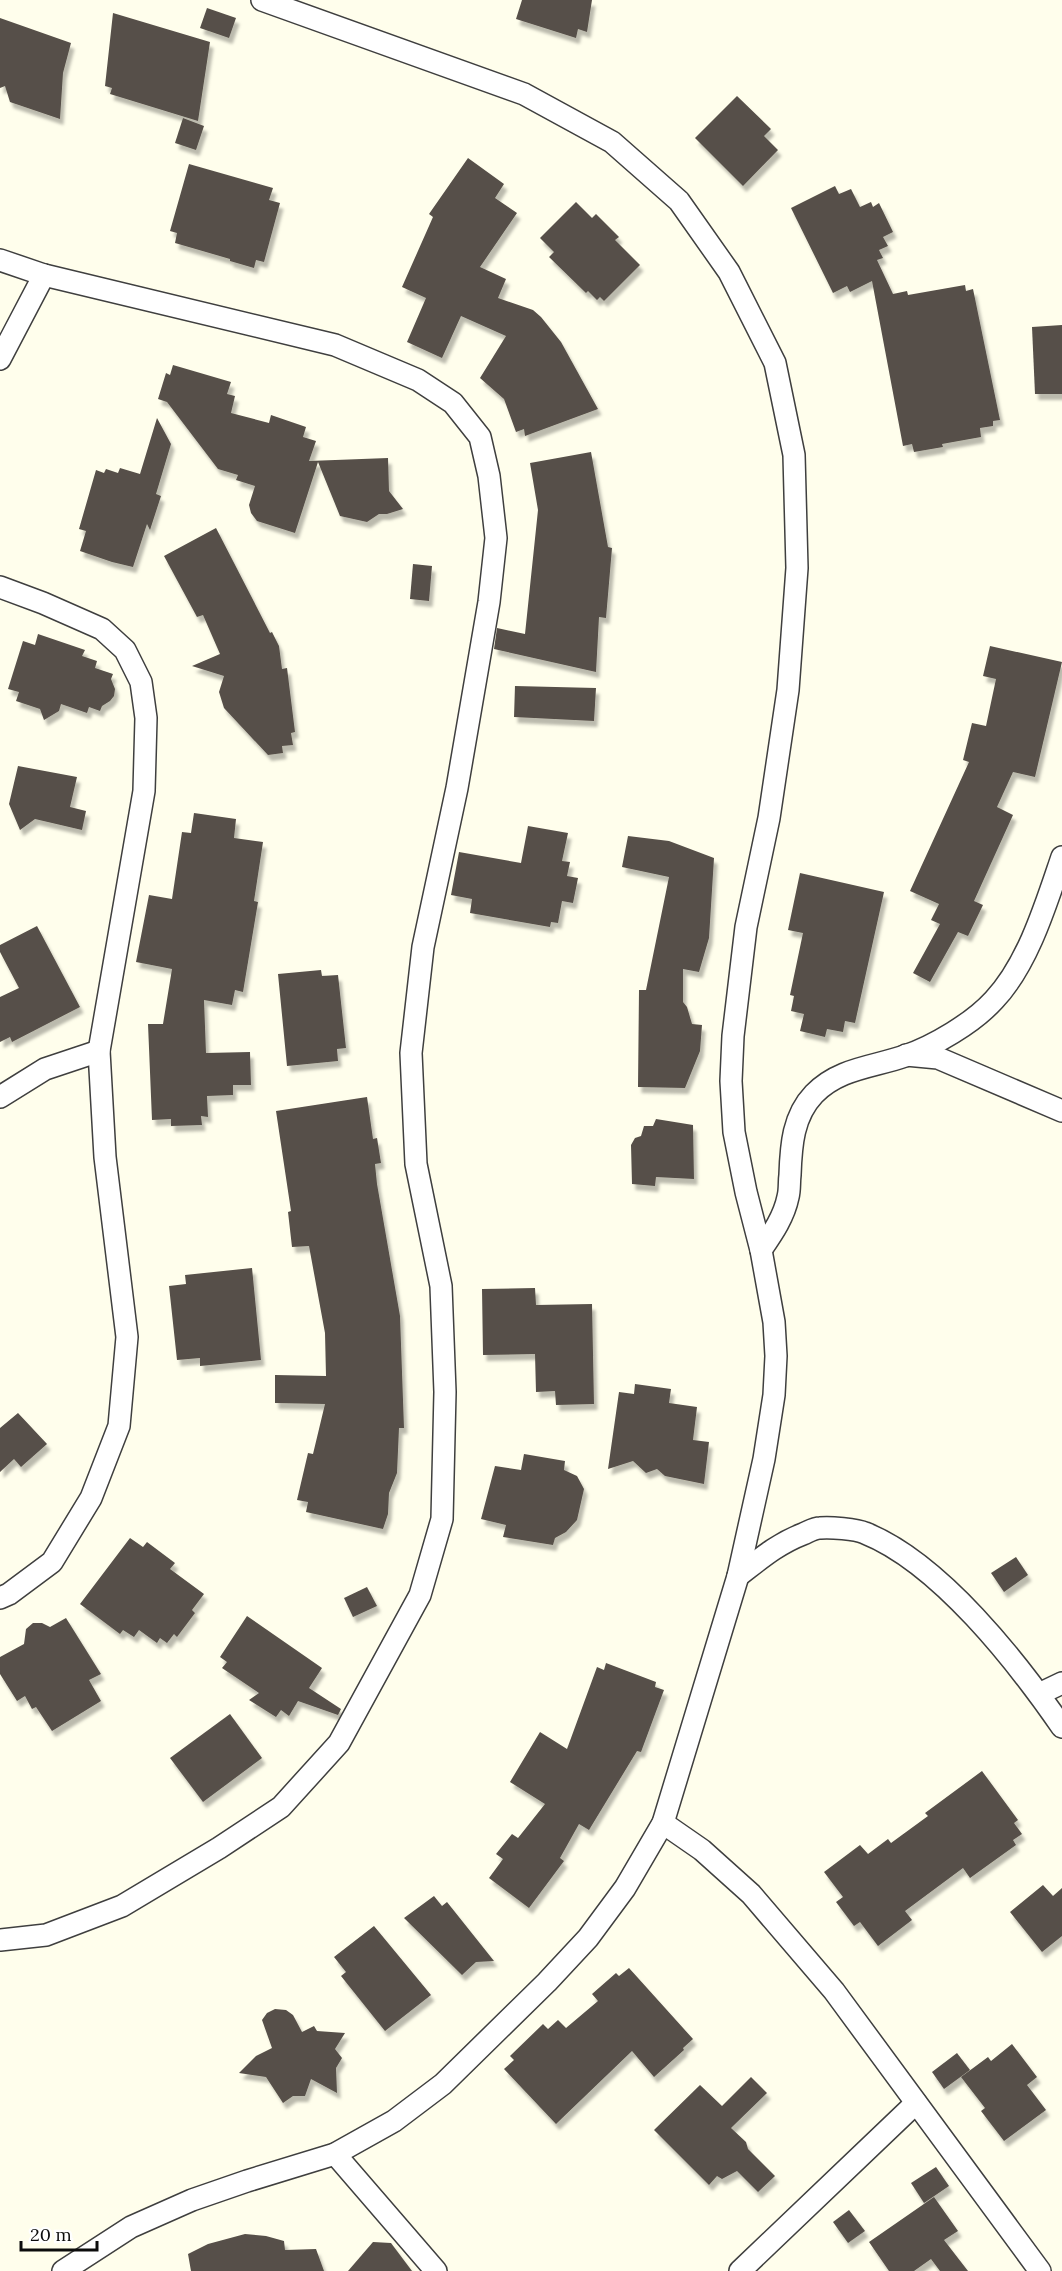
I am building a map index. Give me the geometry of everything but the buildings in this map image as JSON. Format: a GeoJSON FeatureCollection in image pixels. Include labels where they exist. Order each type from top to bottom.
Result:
{"type":"FeatureCollection","features":[{"type":"Feature","properties":{"kind":"street"},"geometry":{"type":"LineString","coordinates":[[63,2271],[131,2227],[192,2200],[335,2154],[394,2121],[443,2084],[547,1982],[588,1938],[626,1888],[663,1823],[738,1576],[765,1459],[774,1395],[776,1356],[774,1322],[761,1250],[734,1132],[731,1081],[746,927],[770,818],[788,690],[796,568],[794,455],[775,363],[729,272],[678,201],[612,142],[524,94],[262,0]]}},
{"type":"Feature","properties":{"kind":"street"},"geometry":{"type":"LineString","coordinates":[[0,260],[44,275],[334,345],[418,380],[453,403],[480,437],[489,476],[496,538],[489,602],[457,788],[423,947],[411,1053],[416,1164],[441,1286],[445,1392],[442,1519],[420,1595],[339,1743],[281,1807],[219,1848],[122,1906],[46,1935],[0,1940]]}},
{"type":"Feature","properties":{"kind":"street"},"geometry":{"type":"LineString","coordinates":[[0,359],[44,275]]}},
{"type":"Feature","properties":{"kind":"street"},"geometry":{"type":"LineString","coordinates":[[0,587],[102,629],[125,650],[141,682],[146,718],[144,791],[99,1051],[105,1157],[127,1337],[119,1426],[91,1498],[52,1562],[9,1594],[0,1598]]}},
{"type":"Feature","properties":{"kind":"street"},"geometry":{"type":"LineString","coordinates":[[761,1250],[780,1221],[789,1197],[790,1158],[795,1126],[803,1107],[834,1077],[906,1055],[957,1028],[994,1000],[1011,976],[1036,931],[1062,857]]}},
{"type":"Feature","properties":{"kind":"street"},"geometry":{"type":"LineString","coordinates":[[0,1097],[45,1069],[99,1051]]}},
{"type":"Feature","properties":{"kind":"street"},"geometry":{"type":"LineString","coordinates":[[906,1055],[938,1058],[1062,1111]]}},
{"type":"Feature","properties":{"kind":"street"},"geometry":{"type":"LineString","coordinates":[[738,1576],[782,1542],[818,1528],[864,1532],[907,1556],[938,1580],[994,1639],[1039,1694],[1062,1727]]}},
{"type":"Feature","properties":{"kind":"street"},"geometry":{"type":"LineString","coordinates":[[1039,1694],[1062,1683]]}},
{"type":"Feature","properties":{"kind":"street"},"geometry":{"type":"LineString","coordinates":[[663,1823],[702,1850],[751,1894],[834,1991],[1040,2271]]}},
{"type":"Feature","properties":{"kind":"street"},"geometry":{"type":"LineString","coordinates":[[740,2271],[916,2103]]}},
{"type":"Feature","properties":{"kind":"street"},"geometry":{"type":"LineString","coordinates":[[335,2154],[436,2271]]}}]}
